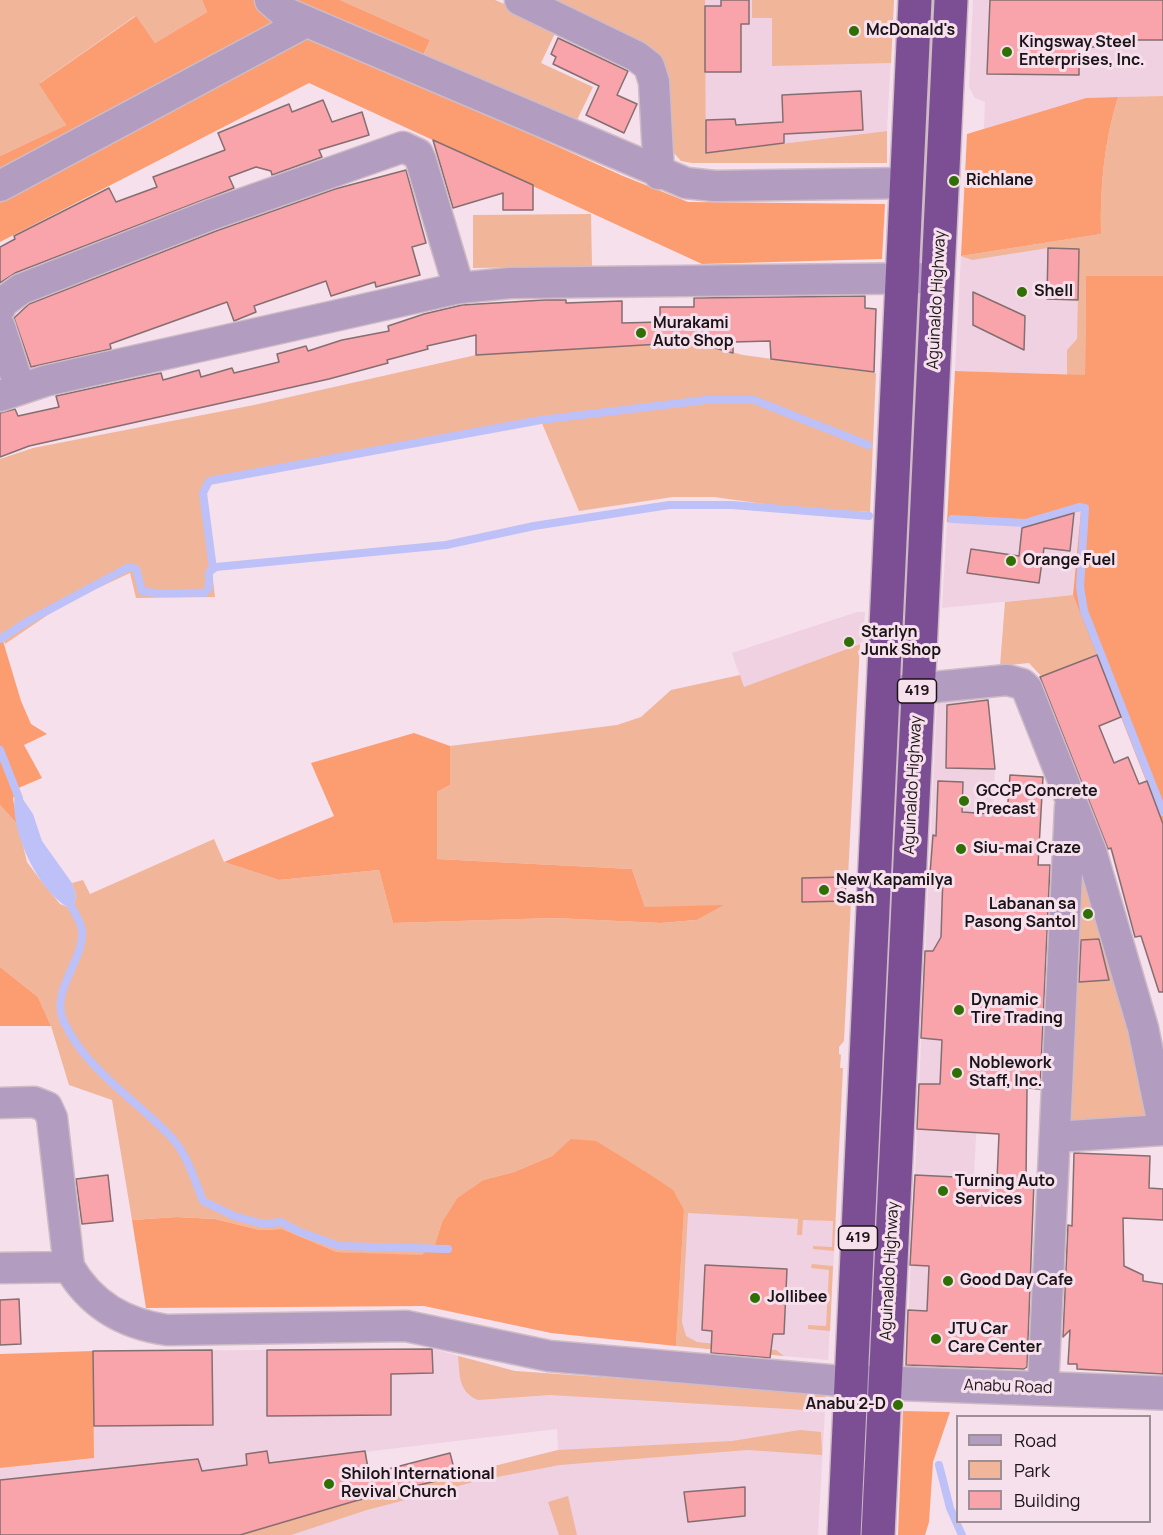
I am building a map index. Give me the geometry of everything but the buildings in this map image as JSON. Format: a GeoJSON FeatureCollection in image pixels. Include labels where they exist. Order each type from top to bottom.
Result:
{"type":"FeatureCollection","features":[{"type":"Feature","properties":{"kind":"highway","name":"Aguinaldo Highway"},"geometry":{"type":"LineString","coordinates":[[844,1535],[915,0]]}},
{"type":"Feature","properties":{"kind":"highway","name":"Aguinaldo Highway"},"geometry":{"type":"LineString","coordinates":[[878,1535],[951,0]]}},
{"type":"Feature","properties":{"kind":"street"},"geometry":{"type":"LineString","coordinates":[[270,0],[284,12],[306,22],[659,174],[699,186],[907,183]]}},
{"type":"Feature","properties":{"kind":"street"},"geometry":{"type":"LineString","coordinates":[[520,0],[636,56],[649,66],[654,82],[659,174]]}},
{"type":"Feature","properties":{"kind":"street"},"geometry":{"type":"LineString","coordinates":[[0,186],[306,22]]}},
{"type":"Feature","properties":{"kind":"street"},"geometry":{"type":"LineString","coordinates":[[0,308],[3,302],[21,289],[210,215],[403,147],[418,154],[421,161],[459,288]]}},
{"type":"Feature","properties":{"kind":"street"},"geometry":{"type":"LineString","coordinates":[[0,327],[10,393],[459,288],[510,283],[938,278]]}},
{"type":"Feature","properties":{"kind":"street"},"geometry":{"type":"LineString","coordinates":[[883,692],[1007,680],[1022,684],[1027,689],[1091,851],[1137,1008],[1163,1125]]}},
{"type":"Feature","properties":{"kind":"street"},"geometry":{"type":"LineString","coordinates":[[1043,1388],[1071,796]]}},
{"type":"Feature","properties":{"kind":"street"},"geometry":{"type":"LineString","coordinates":[[0,1103],[34,1102],[47,1107],[52,1118],[69,1267],[86,1292],[109,1311],[130,1322],[157,1328],[406,1326],[549,1356],[852,1382]]}},
{"type":"Feature","properties":{"kind":"street"},"geometry":{"type":"LineString","coordinates":[[1055,1137],[1163,1130]]}},
{"type":"Feature","properties":{"kind":"street"},"geometry":{"type":"LineString","coordinates":[[0,1268],[69,1267]]}},
{"type":"Feature","properties":{"kind":"street","name":"Anabu Road"},"geometry":{"type":"LineString","coordinates":[[852,1382],[1163,1392]]}},
{"type":"Feature","properties":{"kind":"shaded area"},"geometry":{"type":"Polygon","coordinates":[[[202,0],[340,0],[430,40],[412,81],[623,176],[688,202],[885,204],[882,259],[702,264],[309,83],[0,242],[0,156],[66,125],[39,84],[136,16],[155,43],[207,12],[202,0]]]}},
{"type":"Feature","properties":{"kind":"shaded area"},"geometry":{"type":"Polygon","coordinates":[[[705,0],[894,0],[887,131],[706,153],[705,0]]]}},
{"type":"Feature","properties":{"kind":"shaded area"},"geometry":{"type":"Polygon","coordinates":[[[973,0],[1163,0],[1163,96],[1086,98],[984,129],[985,102],[975,98],[969,87],[973,0]]]}},
{"type":"Feature","properties":{"kind":"shaded area"},"geometry":{"type":"Polygon","coordinates":[[[1118,97],[1109,131],[1104,165],[1101,234],[961,256],[967,134],[1086,98],[1118,97]]]}},
{"type":"Feature","properties":{"kind":"shaded area","name":"Shell"},"geometry":{"type":"Polygon","coordinates":[[[1086,237],[1085,375],[955,371],[961,256],[1086,237]]]}},
{"type":"Feature","properties":{"kind":"shaded area"},"geometry":{"type":"Polygon","coordinates":[[[1086,276],[1163,276],[1163,824],[1073,595],[1081,511],[1027,526],[947,522],[955,371],[1085,375],[1086,276]]]}},
{"type":"Feature","properties":{"kind":"shaded area","name":"Orange Fuel"},"geometry":{"type":"Polygon","coordinates":[[[1082,511],[1073,595],[942,608],[947,522],[1027,526],[1082,511]]]}},
{"type":"Feature","properties":{"kind":"shaded area"},"geometry":{"type":"Polygon","coordinates":[[[857,612],[865,612],[863,642],[744,688],[732,653],[857,612]]]}},
{"type":"Feature","properties":{"kind":"shaded area"},"geometry":{"type":"Polygon","coordinates":[[[0,631],[21,701],[31,724],[47,734],[24,745],[42,778],[16,789],[13,799],[18,825],[0,805],[0,631]]]}},
{"type":"Feature","properties":{"kind":"shaded area"},"geometry":{"type":"Polygon","coordinates":[[[988,692],[995,769],[964,1369],[906,1366],[937,698],[988,692]]]}},
{"type":"Feature","properties":{"kind":"shaded area"},"geometry":{"type":"Polygon","coordinates":[[[414,733],[450,746],[450,785],[437,792],[437,859],[632,869],[645,907],[724,905],[696,920],[661,923],[554,918],[393,923],[379,870],[279,880],[224,862],[334,816],[311,763],[414,733]]]}},
{"type":"Feature","properties":{"kind":"shaded area"},"geometry":{"type":"Polygon","coordinates":[[[0,967],[38,997],[51,1026],[0,1026],[0,967]]]}},
{"type":"Feature","properties":{"kind":"shaded area"},"geometry":{"type":"Polygon","coordinates":[[[571,1139],[596,1141],[643,1170],[673,1190],[684,1210],[676,1346],[551,1333],[424,1306],[146,1308],[132,1220],[177,1217],[215,1219],[260,1230],[282,1229],[337,1252],[422,1255],[435,1244],[442,1222],[457,1198],[483,1180],[514,1172],[552,1156],[571,1139]]]}},
{"type":"Feature","properties":{"kind":"shaded area","name":"Jollibee"},"geometry":{"type":"Polygon","coordinates":[[[684,1210],[836,1219],[828,1360],[676,1346],[684,1210]]]}},
{"type":"Feature","properties":{"kind":"shaded area"},"geometry":{"type":"Polygon","coordinates":[[[433,1349],[515,1371],[826,1393],[818,1535],[240,1535],[355,1501],[558,1450],[557,1429],[229,1468],[0,1535],[0,1468],[94,1458],[93,1351],[433,1349]]]}},
{"type":"Feature","properties":{"kind":"shaded area"},"geometry":{"type":"Polygon","coordinates":[[[93,1351],[94,1458],[0,1468],[0,1354],[93,1351]]]}},
{"type":"Feature","properties":{"kind":"shaded area"},"geometry":{"type":"Polygon","coordinates":[[[903,1411],[950,1412],[933,1462],[929,1522],[925,1535],[898,1535],[903,1411]]]}},
{"type":"Feature","properties":{"kind":"green space"},"geometry":{"type":"Polygon","coordinates":[[[0,0],[202,0],[207,12],[155,43],[135,16],[40,83],[66,125],[0,156],[0,0]]]}},
{"type":"Feature","properties":{"kind":"green space"},"geometry":{"type":"Polygon","coordinates":[[[340,0],[495,0],[558,27],[541,63],[593,87],[576,122],[424,54],[430,40],[340,0]]]}},
{"type":"Feature","properties":{"kind":"green space"},"geometry":{"type":"Polygon","coordinates":[[[542,0],[705,0],[706,153],[887,131],[887,163],[692,163],[681,161],[673,152],[667,81],[542,0]]]}},
{"type":"Feature","properties":{"kind":"green space"},"geometry":{"type":"Polygon","coordinates":[[[752,0],[894,0],[891,63],[772,66],[772,18],[752,18],[752,0]]]}},
{"type":"Feature","properties":{"kind":"green space"},"geometry":{"type":"Polygon","coordinates":[[[1163,96],[1163,276],[1086,276],[1085,375],[1067,375],[1067,350],[1077,339],[1079,249],[1048,248],[972,260],[961,256],[1101,234],[1104,165],[1109,131],[1118,97],[1163,96]]]}},
{"type":"Feature","properties":{"kind":"green space"},"geometry":{"type":"Polygon","coordinates":[[[591,214],[592,266],[473,268],[473,215],[591,214]]]}},
{"type":"Feature","properties":{"kind":"green space"},"geometry":{"type":"Polygon","coordinates":[[[694,342],[743,355],[876,373],[870,512],[793,508],[714,497],[673,497],[579,511],[541,421],[209,481],[203,494],[215,597],[136,598],[130,573],[64,604],[5,644],[0,631],[0,459],[33,448],[254,405],[476,355],[694,342]]]}},
{"type":"Feature","properties":{"kind":"green space"},"geometry":{"type":"Polygon","coordinates":[[[1073,595],[1097,655],[1042,677],[1029,663],[1000,666],[1005,602],[1073,595]]]}},
{"type":"Feature","properties":{"kind":"green space"},"geometry":{"type":"Polygon","coordinates":[[[860,644],[848,877],[802,878],[803,902],[851,901],[844,1041],[839,1047],[840,1068],[843,1068],[834,1251],[813,1249],[813,1246],[832,1247],[833,1221],[803,1220],[802,1235],[797,1235],[798,1219],[688,1213],[682,1322],[686,1336],[697,1342],[776,1350],[784,1356],[676,1346],[684,1210],[643,1170],[620,1157],[571,1140],[552,1156],[514,1172],[483,1180],[457,1198],[442,1222],[435,1244],[422,1256],[337,1252],[282,1229],[260,1230],[215,1219],[177,1217],[132,1220],[112,1100],[69,1085],[51,1026],[38,997],[0,967],[0,805],[18,825],[27,862],[60,904],[73,909],[76,896],[72,883],[83,880],[90,894],[214,839],[224,862],[279,880],[379,870],[393,923],[554,918],[661,923],[696,920],[645,907],[632,869],[437,859],[437,792],[450,785],[450,746],[617,725],[641,717],[671,690],[740,675],[744,687],[860,644]]]}},
{"type":"Feature","properties":{"kind":"green space"},"geometry":{"type":"Polygon","coordinates":[[[1077,880],[1091,880],[1152,1117],[1065,1122],[1077,880]]]}},
{"type":"Feature","properties":{"kind":"green space"},"geometry":{"type":"Polygon","coordinates":[[[812,1264],[833,1266],[830,1331],[808,1329],[808,1325],[826,1326],[829,1270],[811,1268],[812,1264]]]}},
{"type":"Feature","properties":{"kind":"green space"},"geometry":{"type":"Polygon","coordinates":[[[458,1356],[515,1371],[826,1393],[822,1404],[805,1410],[550,1395],[478,1400],[471,1397],[463,1388],[458,1356]]]}},
{"type":"Feature","properties":{"kind":"green space"},"geometry":{"type":"Polygon","coordinates":[[[800,1430],[821,1432],[822,1455],[747,1450],[560,1465],[481,1480],[367,1510],[291,1535],[240,1535],[355,1501],[558,1450],[732,1441],[800,1430]]]}},
{"type":"Feature","properties":{"kind":"green space"},"geometry":{"type":"Polygon","coordinates":[[[568,1496],[577,1535],[559,1535],[548,1502],[568,1496]]]}},
{"type":"Feature","properties":{"kind":"water"},"geometry":{"type":"Polygon","coordinates":[[[16,789],[33,814],[42,841],[72,883],[76,896],[73,910],[60,902],[48,890],[28,858],[16,821],[14,804],[16,789]]]}},
{"type":"Feature","properties":{"kind":"waterway"},"geometry":{"type":"LineString","coordinates":[[213,569],[203,493],[209,481],[541,420],[706,400],[754,400],[868,445]]}},
{"type":"Feature","properties":{"kind":"waterway"},"geometry":{"type":"LineString","coordinates":[[0,639],[30,620],[129,567],[136,569],[142,591],[204,593],[209,588],[209,572],[216,567],[446,545],[534,526],[669,505],[732,505],[869,516]]}},
{"type":"Feature","properties":{"kind":"waterway"},"geometry":{"type":"LineString","coordinates":[[952,519],[1025,523],[1079,507],[1085,508],[1080,587],[1084,611],[1163,812]]}},
{"type":"Feature","properties":{"kind":"waterway"},"geometry":{"type":"LineString","coordinates":[[0,750],[19,798]]}},
{"type":"Feature","properties":{"kind":"waterway"},"geometry":{"type":"LineString","coordinates":[[68,901],[82,930],[78,953],[61,999],[64,1022],[85,1055],[176,1143],[190,1167],[203,1201],[234,1216],[263,1224],[281,1222],[300,1232],[339,1246],[448,1249]]}},
{"type":"Feature","properties":{"kind":"waterway"},"geometry":{"type":"LineString","coordinates":[[939,1465],[950,1508],[956,1522]]}},
{"type":"Feature","properties":{"kind":"waterway"},"geometry":{"type":"LineString","coordinates":[[957,1523],[962,1535]]}},
{"type":"Feature","properties":{"kind":"place","name":"McDonald's"},"geometry":{"type":"Point","coordinates":[854,31]}},
{"type":"Feature","properties":{"kind":"place","name":"Kingsway Steel Enterprises, Inc."},"geometry":{"type":"Point","coordinates":[1007,52]}},
{"type":"Feature","properties":{"kind":"place","name":"Richlane"},"geometry":{"type":"Point","coordinates":[954,181]}},
{"type":"Feature","properties":{"kind":"place","name":"Shell"},"geometry":{"type":"Point","coordinates":[1022,292]}},
{"type":"Feature","properties":{"kind":"place","name":"Murakami Auto Shop"},"geometry":{"type":"Point","coordinates":[641,333]}},
{"type":"Feature","properties":{"kind":"place","name":"Orange Fuel"},"geometry":{"type":"Point","coordinates":[1011,561]}},
{"type":"Feature","properties":{"kind":"place","name":"Starlyn Junk Shop"},"geometry":{"type":"Point","coordinates":[849,642]}},
{"type":"Feature","properties":{"kind":"place","name":"GCCP Concrete Precast"},"geometry":{"type":"Point","coordinates":[964,801]}},
{"type":"Feature","properties":{"kind":"place","name":"Siu-mai Craze"},"geometry":{"type":"Point","coordinates":[961,849]}},
{"type":"Feature","properties":{"kind":"place","name":"New Kapamilya Sash"},"geometry":{"type":"Point","coordinates":[824,890]}},
{"type":"Feature","properties":{"kind":"place","name":"Labanan sa Pasong Santol"},"geometry":{"type":"Point","coordinates":[1088,914]}},
{"type":"Feature","properties":{"kind":"place","name":"Dynamic Tire Trading"},"geometry":{"type":"Point","coordinates":[959,1010]}},
{"type":"Feature","properties":{"kind":"place","name":"Noblework Staff, Inc."},"geometry":{"type":"Point","coordinates":[957,1073]}},
{"type":"Feature","properties":{"kind":"place","name":"Turning Auto Services"},"geometry":{"type":"Point","coordinates":[943,1191]}},
{"type":"Feature","properties":{"kind":"place","name":"Good Day Cafe"},"geometry":{"type":"Point","coordinates":[948,1281]}},
{"type":"Feature","properties":{"kind":"place","name":"Jollibee"},"geometry":{"type":"Point","coordinates":[755,1298]}},
{"type":"Feature","properties":{"kind":"place","name":"JTU Car Care Center"},"geometry":{"type":"Point","coordinates":[936,1339]}},
{"type":"Feature","properties":{"kind":"place","name":"Anabu 2-D"},"geometry":{"type":"Point","coordinates":[898,1405]}},
{"type":"Feature","properties":{"kind":"place","name":"Shiloh International Revival Church"},"geometry":{"type":"Point","coordinates":[329,1484]}}]}
